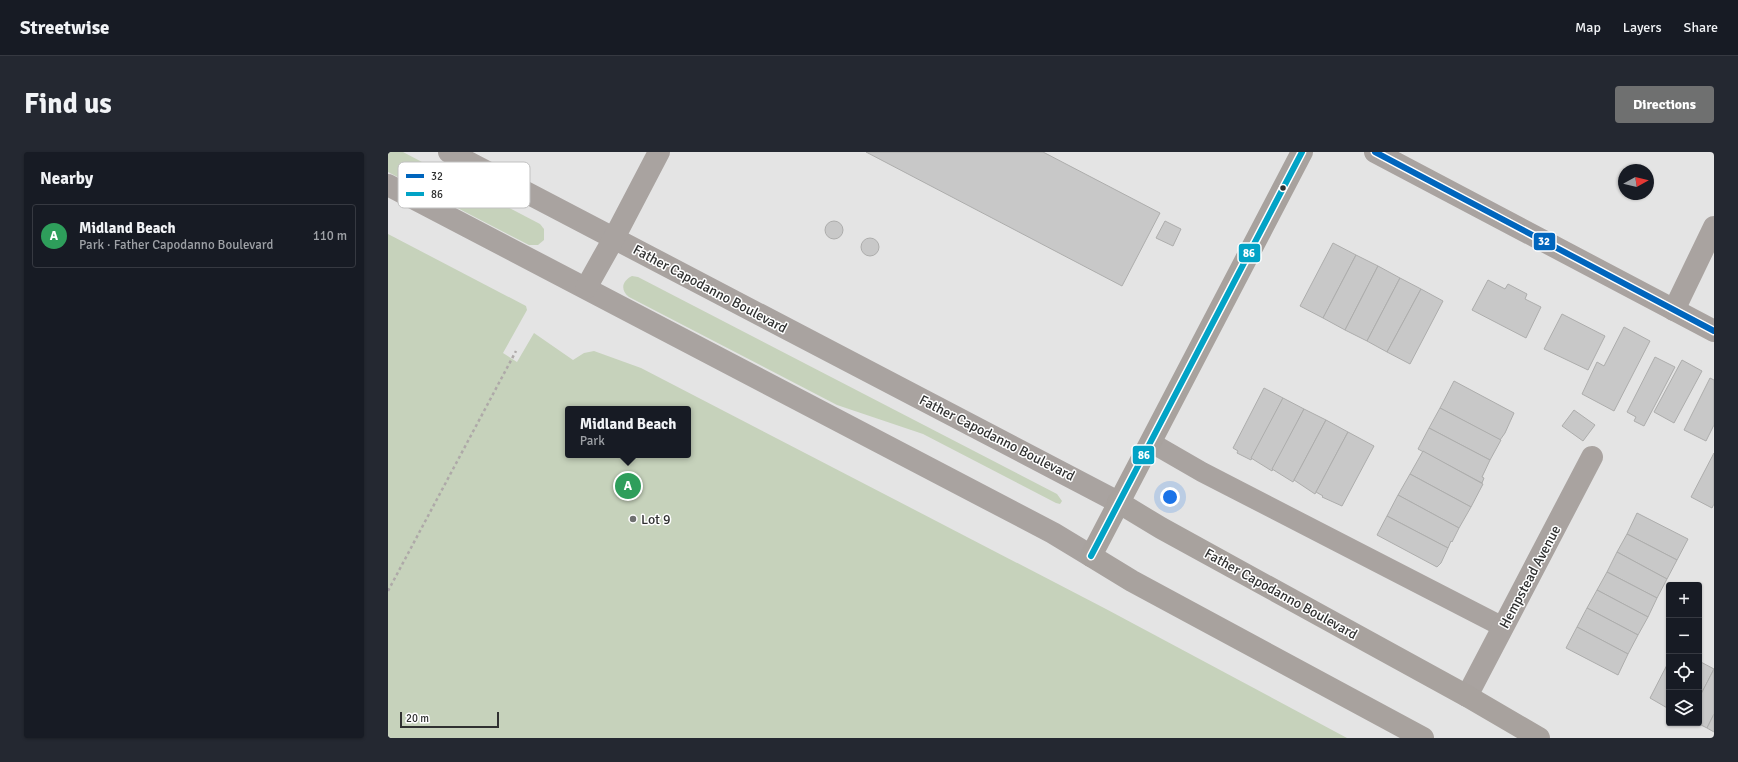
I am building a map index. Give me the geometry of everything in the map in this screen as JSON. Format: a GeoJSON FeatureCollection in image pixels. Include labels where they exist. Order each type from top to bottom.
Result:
{"type":"FeatureCollection","features":[{"type":"Feature","properties":{"kind":"main road"},"geometry":{"type":"LineString","coordinates":[[1302,152],[1091,556],[1139,585],[1423,738]]}},
{"type":"Feature","properties":{"kind":"main road","name":"Father Capodanno Boulevard"},"geometry":{"type":"LineString","coordinates":[[1118,502],[1161,528],[1467,696],[1539,738]]}},
{"type":"Feature","properties":{"kind":"street","name":"Father Capodanno Boulevard"},"geometry":{"type":"LineString","coordinates":[[449,152],[468,162]]}},
{"type":"Feature","properties":{"kind":"street"},"geometry":{"type":"LineString","coordinates":[[586,288],[659,152]]}},
{"type":"Feature","properties":{"kind":"street"},"geometry":{"type":"LineString","coordinates":[[1375,152],[1714,331]]}},
{"type":"Feature","properties":{"kind":"street"},"geometry":{"type":"LineString","coordinates":[[388,185],[398,190]]}},
{"type":"Feature","properties":{"kind":"street","name":"Father Capodanno Boulevard"},"geometry":{"type":"LineString","coordinates":[[530,194],[1118,502]]}},
{"type":"Feature","properties":{"kind":"street"},"geometry":{"type":"LineString","coordinates":[[432,208],[853,430],[1053,533],[1091,556]]}},
{"type":"Feature","properties":{"kind":"street"},"geometry":{"type":"LineString","coordinates":[[1674,310],[1714,228]]}},
{"type":"Feature","properties":{"kind":"street","name":"Hempstead Avenue"},"geometry":{"type":"LineString","coordinates":[[1467,696],[1592,457]]}},
{"type":"Feature","properties":{"kind":"lane"},"geometry":{"type":"LineString","coordinates":[[1150,442],[1202,472],[1503,627]]}},
{"type":"Feature","properties":{"kind":"path"},"geometry":{"type":"LineString","coordinates":[[388,591],[516,351]]}},
{"type":"Feature","properties":{"kind":"green space"},"geometry":{"type":"Polygon","coordinates":[[[388,152],[403,152],[422,162],[398,162],[398,177],[388,172],[388,152]]]}},
{"type":"Feature","properties":{"kind":"green space"},"geometry":{"type":"Polygon","coordinates":[[[458,208],[510,208],[540,224],[544,229],[544,240],[538,245],[529,245],[458,208]]]}},
{"type":"Feature","properties":{"kind":"green space","name":"Lot 9"},"geometry":{"type":"Polygon","coordinates":[[[388,234],[526,306],[527,310],[503,353],[517,362],[534,333],[573,360],[584,353],[594,351],[641,368],[1106,609],[1347,738],[388,738],[388,234]]]}},
{"type":"Feature","properties":{"kind":"green space"},"geometry":{"type":"Polygon","coordinates":[[[632,276],[638,277],[1057,494],[1062,501],[1060,504],[1056,503],[923,434],[837,405],[629,297],[624,291],[623,286],[626,280],[632,276]]]}},
{"type":"Feature","properties":{"kind":"building"},"geometry":{"type":"Polygon","coordinates":[[[866,152],[1043,152],[1160,213],[1122,286],[866,152]]]}},
{"type":"Feature","properties":{"kind":"building"},"geometry":{"type":"Polygon","coordinates":[[[830,221],[838,221],[843,226],[841,237],[838,239],[830,239],[825,234],[825,226],[830,221]]]}},
{"type":"Feature","properties":{"kind":"building"},"geometry":{"type":"Polygon","coordinates":[[[1165,221],[1181,229],[1173,246],[1156,238],[1165,221]]]}},
{"type":"Feature","properties":{"kind":"building"},"geometry":{"type":"Polygon","coordinates":[[[866,238],[874,238],[879,243],[877,254],[874,256],[866,256],[861,251],[861,243],[866,238]]]}},
{"type":"Feature","properties":{"kind":"building"},"geometry":{"type":"Polygon","coordinates":[[[1333,243],[1356,255],[1323,318],[1300,306],[1333,243]]]}},
{"type":"Feature","properties":{"kind":"building"},"geometry":{"type":"Polygon","coordinates":[[[1356,255],[1378,266],[1345,330],[1323,318],[1356,255]]]}},
{"type":"Feature","properties":{"kind":"building"},"geometry":{"type":"Polygon","coordinates":[[[1378,266],[1400,278],[1367,341],[1345,330],[1378,266]]]}},
{"type":"Feature","properties":{"kind":"building"},"geometry":{"type":"Polygon","coordinates":[[[1400,278],[1421,289],[1387,352],[1367,341],[1400,278]]]}},
{"type":"Feature","properties":{"kind":"building"},"geometry":{"type":"Polygon","coordinates":[[[1488,280],[1505,289],[1508,284],[1527,294],[1525,299],[1541,307],[1526,338],[1472,310],[1488,280]]]}},
{"type":"Feature","properties":{"kind":"building"},"geometry":{"type":"Polygon","coordinates":[[[1421,289],[1443,301],[1410,364],[1387,352],[1421,289]]]}},
{"type":"Feature","properties":{"kind":"building"},"geometry":{"type":"Polygon","coordinates":[[[1562,314],[1605,336],[1588,370],[1544,349],[1562,314]]]}},
{"type":"Feature","properties":{"kind":"building"},"geometry":{"type":"Polygon","coordinates":[[[1624,327],[1650,341],[1614,411],[1582,394],[1597,362],[1604,366],[1624,327]]]}},
{"type":"Feature","properties":{"kind":"building"},"geometry":{"type":"Polygon","coordinates":[[[1655,357],[1675,367],[1644,426],[1634,421],[1636,417],[1627,412],[1655,357]]]}},
{"type":"Feature","properties":{"kind":"building"},"geometry":{"type":"Polygon","coordinates":[[[1682,360],[1702,371],[1674,423],[1654,412],[1682,360]]]}},
{"type":"Feature","properties":{"kind":"building"},"geometry":{"type":"Polygon","coordinates":[[[1710,378],[1714,380],[1714,425],[1706,441],[1684,430],[1710,378]]]}},
{"type":"Feature","properties":{"kind":"building"},"geometry":{"type":"Polygon","coordinates":[[[1454,381],[1514,413],[1505,433],[1500,440],[1440,408],[1454,381]]]}},
{"type":"Feature","properties":{"kind":"building"},"geometry":{"type":"Polygon","coordinates":[[[1264,388],[1283,398],[1251,460],[1237,453],[1238,451],[1233,448],[1264,388]]]}},
{"type":"Feature","properties":{"kind":"building"},"geometry":{"type":"Polygon","coordinates":[[[1283,398],[1304,409],[1272,471],[1251,458],[1283,398]]]}},
{"type":"Feature","properties":{"kind":"building"},"geometry":{"type":"Polygon","coordinates":[[[1440,408],[1501,440],[1490,460],[1429,428],[1440,408]]]}},
{"type":"Feature","properties":{"kind":"building"},"geometry":{"type":"Polygon","coordinates":[[[1304,409],[1326,420],[1293,482],[1272,469],[1304,409]]]}},
{"type":"Feature","properties":{"kind":"building"},"geometry":{"type":"Polygon","coordinates":[[[1574,410],[1595,425],[1583,441],[1562,426],[1574,410]]]}},
{"type":"Feature","properties":{"kind":"building"},"geometry":{"type":"Polygon","coordinates":[[[1326,420],[1348,432],[1315,494],[1294,480],[1326,420]]]}},
{"type":"Feature","properties":{"kind":"building"},"geometry":{"type":"Polygon","coordinates":[[[1429,428],[1490,460],[1482,477],[1484,478],[1482,483],[1418,449],[1429,428]]]}},
{"type":"Feature","properties":{"kind":"building"},"geometry":{"type":"Polygon","coordinates":[[[1348,432],[1374,446],[1342,506],[1322,497],[1323,496],[1316,492],[1348,432]]]}},
{"type":"Feature","properties":{"kind":"building"},"geometry":{"type":"Polygon","coordinates":[[[1423,451],[1483,484],[1471,507],[1410,474],[1423,451]]]}},
{"type":"Feature","properties":{"kind":"building"},"geometry":{"type":"Polygon","coordinates":[[[1714,453],[1714,504],[1712,508],[1691,497],[1714,453]]]}},
{"type":"Feature","properties":{"kind":"building"},"geometry":{"type":"Polygon","coordinates":[[[1410,474],[1471,507],[1459,528],[1398,495],[1410,474]]]}},
{"type":"Feature","properties":{"kind":"building"},"geometry":{"type":"Polygon","coordinates":[[[1398,495],[1459,528],[1448,548],[1387,516],[1398,495]]]}},
{"type":"Feature","properties":{"kind":"building"},"geometry":{"type":"Polygon","coordinates":[[[1637,513],[1688,539],[1677,560],[1627,534],[1637,513]]]}},
{"type":"Feature","properties":{"kind":"building"},"geometry":{"type":"Polygon","coordinates":[[[1387,516],[1448,548],[1441,563],[1437,567],[1377,535],[1387,516]]]}},
{"type":"Feature","properties":{"kind":"building"},"geometry":{"type":"Polygon","coordinates":[[[1627,534],[1677,560],[1667,579],[1617,552],[1627,534]]]}},
{"type":"Feature","properties":{"kind":"building"},"geometry":{"type":"Polygon","coordinates":[[[1617,552],[1667,579],[1657,598],[1607,572],[1617,552]]]}},
{"type":"Feature","properties":{"kind":"building"},"geometry":{"type":"Polygon","coordinates":[[[1607,572],[1657,598],[1648,617],[1597,590],[1607,572]]]}},
{"type":"Feature","properties":{"kind":"building"},"geometry":{"type":"Polygon","coordinates":[[[1597,590],[1648,617],[1638,635],[1587,608],[1597,590]]]}},
{"type":"Feature","properties":{"kind":"building"},"geometry":{"type":"Polygon","coordinates":[[[1587,608],[1638,635],[1628,654],[1577,627],[1587,608]]]}},
{"type":"Feature","properties":{"kind":"building"},"geometry":{"type":"Polygon","coordinates":[[[1577,627],[1628,654],[1618,675],[1566,648],[1577,627]]]}},
{"type":"Feature","properties":{"kind":"building"},"geometry":{"type":"Polygon","coordinates":[[[1702,663],[1714,669],[1702,692],[1702,663]]]}},
{"type":"Feature","properties":{"kind":"building"},"geometry":{"type":"Polygon","coordinates":[[[1666,667],[1666,707],[1650,698],[1666,667]]]}},
{"type":"Feature","properties":{"kind":"building"},"geometry":{"type":"Polygon","coordinates":[[[1714,669],[1714,714],[1707,728],[1702,726],[1702,692],[1714,669]]]}},
{"type":"Feature","properties":{"kind":"building"},"geometry":{"type":"Polygon","coordinates":[[[1714,714],[1714,732],[1707,728],[1714,714]]]}},
{"type":"Feature","properties":{"kind":"transit line","name":"86"},"geometry":{"type":"LineString","coordinates":[[1091,556],[1302,152]]}},
{"type":"Feature","properties":{"kind":"transit line","name":"32"},"geometry":{"type":"LineString","coordinates":[[1375,152],[1714,331]]}},
{"type":"Feature","properties":{"kind":"place","name":"Midland Beach"},"geometry":{"type":"Point","coordinates":[628,486]}},
{"type":"Feature","properties":{"kind":"place","name":"Lot 9"},"geometry":{"type":"Point","coordinates":[633,519]}}]}
